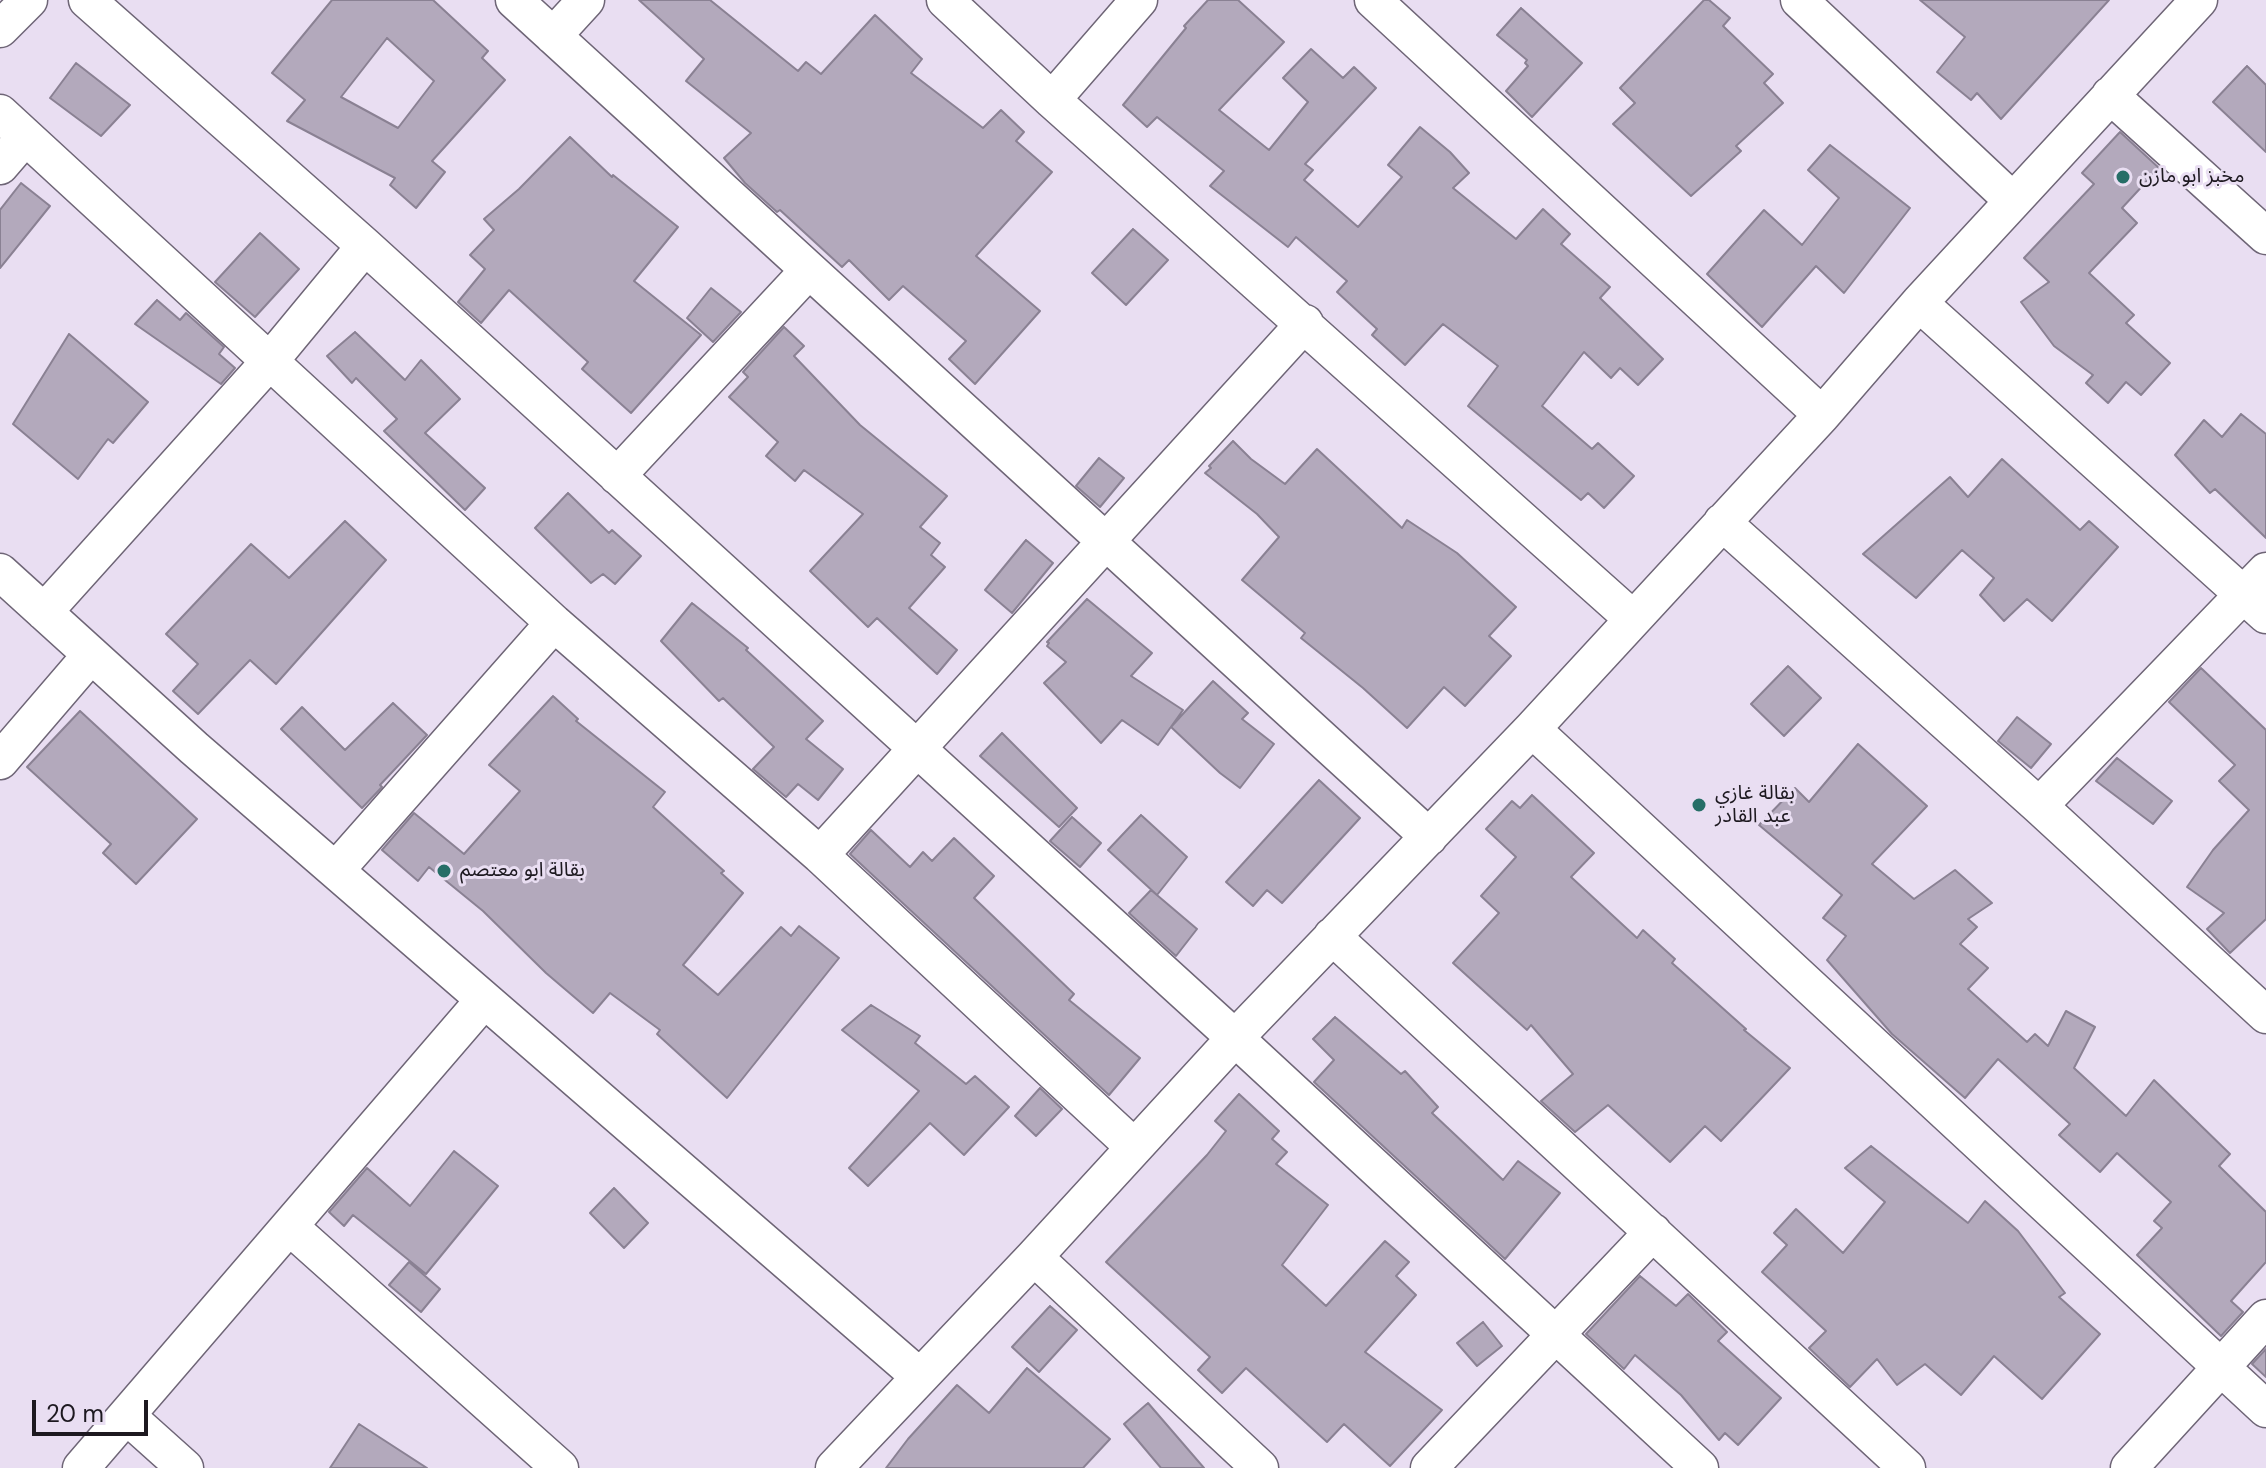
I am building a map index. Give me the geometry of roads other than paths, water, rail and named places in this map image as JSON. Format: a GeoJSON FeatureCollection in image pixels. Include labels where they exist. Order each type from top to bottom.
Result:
{"type":"FeatureCollection","features":[{"type":"Feature","properties":{"kind":"street"},"geometry":{"type":"LineString","coordinates":[[0,29],[29,0]]}},
{"type":"Feature","properties":{"kind":"street"},"geometry":{"type":"LineString","coordinates":[[87,0],[365,246],[1235,1038],[1700,1468]]}},
{"type":"Feature","properties":{"kind":"street"},"geometry":{"type":"LineString","coordinates":[[514,0],[1429,837]]}},
{"type":"Feature","properties":{"kind":"street"},"geometry":{"type":"LineString","coordinates":[[553,36],[586,0]]}},
{"type":"Feature","properties":{"kind":"street"},"geometry":{"type":"LineString","coordinates":[[945,0],[1052,100],[1633,619]]}},
{"type":"Feature","properties":{"kind":"street"},"geometry":{"type":"LineString","coordinates":[[1052,100],[1139,0]]}},
{"type":"Feature","properties":{"kind":"street"},"geometry":{"type":"LineString","coordinates":[[1373,0],[1822,415]]}},
{"type":"Feature","properties":{"kind":"street"},"geometry":{"type":"LineString","coordinates":[[1799,0],[2013,201]]}},
{"type":"Feature","properties":{"kind":"street"},"geometry":{"type":"LineString","coordinates":[[838,1467],[1235,1038],[1532,729],[2199,0]]}},
{"type":"Feature","properties":{"kind":"street"},"geometry":{"type":"LineString","coordinates":[[2110,95],[2266,236]]}},
{"type":"Feature","properties":{"kind":"street"},"geometry":{"type":"LineString","coordinates":[[0,166],[13,125],[554,623],[820,855],[1134,1147]]}},
{"type":"Feature","properties":{"kind":"street"},"geometry":{"type":"LineString","coordinates":[[44,612],[269,362],[365,246]]}},
{"type":"Feature","properties":{"kind":"street"},"geometry":{"type":"LineString","coordinates":[[617,476],[809,270]]}},
{"type":"Feature","properties":{"kind":"street"},"geometry":{"type":"LineString","coordinates":[[1919,303],[2259,593],[2039,806]]}},
{"type":"Feature","properties":{"kind":"street"},"geometry":{"type":"LineString","coordinates":[[820,855],[1305,323]]}},
{"type":"Feature","properties":{"kind":"street"},"geometry":{"type":"LineString","coordinates":[[1722,522],[2039,806],[2266,1015]]}},
{"type":"Feature","properties":{"kind":"street"},"geometry":{"type":"LineString","coordinates":[[0,572],[484,1000],[920,1377]]}},
{"type":"Feature","properties":{"kind":"street"},"geometry":{"type":"LineString","coordinates":[[336,870],[554,623]]}},
{"type":"Feature","properties":{"kind":"street"},"geometry":{"type":"LineString","coordinates":[[0,761],[91,655]]}},
{"type":"Feature","properties":{"kind":"street"},"geometry":{"type":"LineString","coordinates":[[1532,729],[2266,1409]]}},
{"type":"Feature","properties":{"kind":"street"},"geometry":{"type":"LineString","coordinates":[[1332,936],[1907,1468]]}},
{"type":"Feature","properties":{"kind":"street"},"geometry":{"type":"LineString","coordinates":[[81,1468],[484,1000]]}},
{"type":"Feature","properties":{"kind":"street"},"geometry":{"type":"LineString","coordinates":[[290,1227],[560,1468]]}},
{"type":"Feature","properties":{"kind":"street"},"geometry":{"type":"LineString","coordinates":[[1429,1468],[1653,1232]]}},
{"type":"Feature","properties":{"kind":"street"},"geometry":{"type":"LineString","coordinates":[[1034,1257],[1260,1468]]}},
{"type":"Feature","properties":{"kind":"street"},"geometry":{"type":"LineString","coordinates":[[2129,1468],[2266,1318]]}},
{"type":"Feature","properties":{"kind":"street"},"geometry":{"type":"LineString","coordinates":[[127,1416],[185,1468]]}},
{"type":"Feature","properties":{"kind":"place","name":"مخبز ابو مازن"},"geometry":{"type":"Point","coordinates":[2123,177]}},
{"type":"Feature","properties":{"kind":"place","name":"بقالة غازي عبد القادر"},"geometry":{"type":"Point","coordinates":[1699,805]}},
{"type":"Feature","properties":{"kind":"place","name":"بقالة ابو معتصم"},"geometry":{"type":"Point","coordinates":[444,871]}}]}
